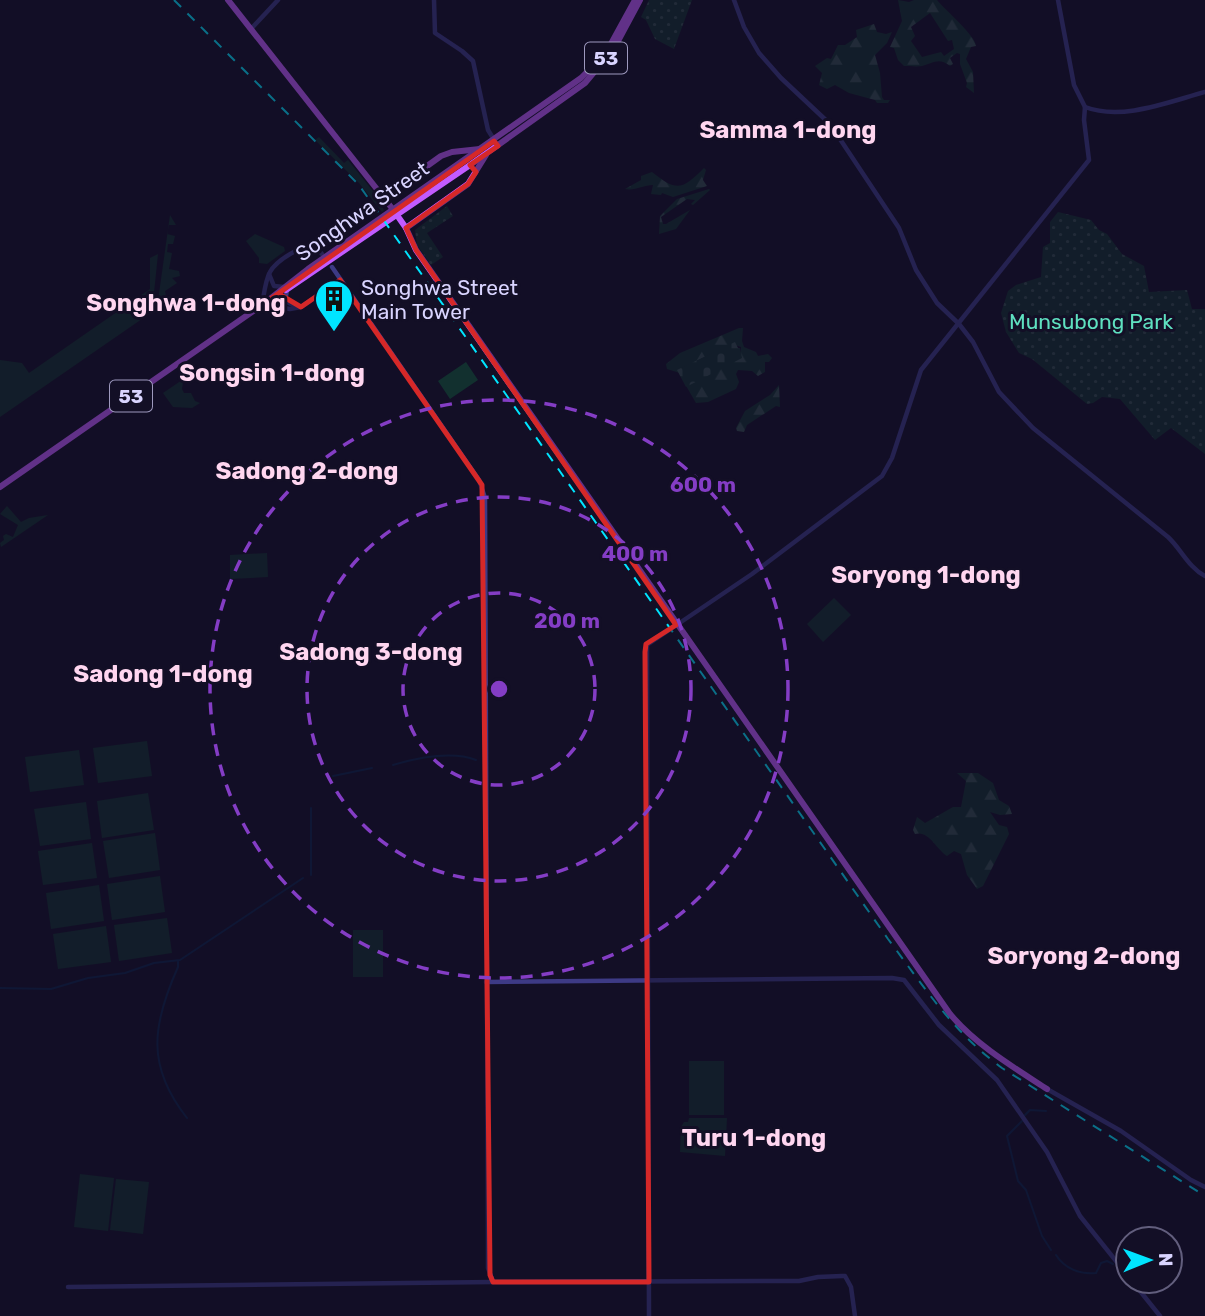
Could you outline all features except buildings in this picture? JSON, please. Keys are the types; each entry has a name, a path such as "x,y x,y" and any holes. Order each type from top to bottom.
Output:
{"main road":[{"path":"228,0 391,207"},
{"name":"53","path":"484,151 581,78 606,53 638,0"},
{"path":"384,197 441,156 460,150 484,151 468,184 407,228"},
{"path":"460,150 476,172"},
{"name":"Songhwa Street","path":"0,487 484,151"},
{"path":"399,218 407,228 416,250 676,625 958,1024 1006,1063 1047,1089"}],"street":[{"path":"251,29 278,0"},
{"path":"434,0 436,36 462,51 476,66 488,131 496,143"},
{"path":"734,0 744,27 759,53 781,78 830,124 899,228 916,270 937,303 979,351 996,388 1030,425 1168,537 1192,566 1205,576"},
{"path":"649,1316 646,648 650,641 752,574 882,476 892,458 921,370 1089,160 1085,107 1074,85 1058,0"},
{"path":"1085,107 1098,112 1115,113 1205,92"},
{"path":"322,254 316,247 306,246 274,266 269,274 262,305 290,309 301,307 340,280"},
{"path":"331,267 479,480 483,491 488,1268 493,1282"},
{"path":"269,274 274,286 286,288 285,301 301,307"},
{"path":"486,982 904,980 939,1025 997,1080 1047,1152 1080,1216 1114,1259"},
{"path":"1047,1089 1121,1132 1205,1187"},
{"path":"68,1287 799,1282 818,1277 845,1276 851,1287 855,1316"},
{"path":"1143,1295 1160,1316"}],"highlighted area":[{"path":"494,141 498,146 470,165 476,172 468,184 406,228 416,250 676,625 646,644 645,652 649,1282 493,1282 490,1275 482,485 340,280 301,307 279,294 262,305"}],"green space":[{"path":"649,0 692,0 674,49 655,39 646,20 641,17"},
{"path":"898,0 937,0 966,30 976,46 971,47 966,59 973,72 974,93 966,87 960,54 950,58 953,64 950,66 939,61 920,66 904,66 898,60 894,48 890,47 902,21","holes":["930,13 948,41 952,40 954,49 944,56 941,52 922,57 911,41 915,36 911,27"]},
{"path":"874,24 877,32 892,32 887,43 875,55 882,97 884,100 890,100 888,103 877,103 835,85 827,89 819,85 822,73 815,66 827,58 831,59 838,45 845,45 857,37 856,30"},
{"path":"319,137 344,163 348,160 380,200 378,201 384,210 382,212 359,183 315,140"},
{"path":"704,168 706,170 703,180 707,186 673,197 662,193 651,194 653,185 625,189 641,180 641,176 652,172 668,183 679,186 690,181"},
{"path":"709,189 693,205 691,204 695,200 687,199 661,217 663,224 666,224 690,210 676,229 659,234 660,216 677,199"},
{"path":"447,206 453,216 427,233 443,257 431,265 417,245 415,230"},
{"name":"Munsubong Park","path":"1058,212 1091,220 1099,230 1107,234 1122,254 1144,266 1149,292 1187,290 1192,309 1205,309 1205,454 1171,428 1155,440 1120,399 1102,397 1087,404 1032,359 1019,353 1006,332 1001,313 1008,291 1016,285 1041,277 1043,247 1050,243 1050,222"},
{"path":"170,215 176,225 169,225 168,230"},
{"path":"167,234 175,236 173,244 168,244 167,252 172,253 169,269 179,271 180,276 172,278 177,283 165,291 167,301 157,308"},
{"path":"255,234 284,247 285,251 267,264 259,263 259,258 246,241"},
{"path":"158,254 152,312 0,417 0,360 22,363 29,373 150,289 150,258"},
{"path":"743,328 744,347 756,352 758,356 768,354 772,358 765,362 765,372 758,376 752,371 738,370 736,374 739,382 736,389 708,402 696,403 685,384 741,357 741,347 732,344 682,368 680,373 667,369 666,364 680,353"},
{"path":"735,342 740,348 742,358 686,387 677,370"},
{"path":"466,362 478,380 450,399 438,381"},
{"path":"194,372 196,374 191,380 183,382 182,389 184,393 191,393 195,401 200,403 192,408 173,407 163,393"},
{"path":"779,385 780,407 776,406 747,425 744,432 737,431 745,411 770,395"},
{"path":"7,506 21,522 48,515 1,547 3,536 6,534 13,537 18,525 0,514"},
{"path":"267,553 268,577 230,579 230,555"},
{"path":"834,598 851,615 823,642 807,624"},
{"path":"147,741 152,776 98,783 93,748"},
{"path":"79,750 84,785 30,792 25,757"},
{"path":"957,773 978,773 993,783 999,800 1009,806 1012,814 990,812 999,825 1007,827 1009,834 983,886 977,889 967,875 961,854 954,851 947,856 928,837 915,834 913,830 917,817 925,823 953,807 961,807 966,781"},
{"path":"148,793 154,830 102,838 97,801"},
{"path":"86,802 91,839 40,846 34,809"},
{"path":"155,833 160,870 109,878 103,841"},
{"path":"92,843 97,878 43,885 38,851"},
{"path":"160,876 165,912 112,920 107,884"},
{"path":"99,885 104,921 51,929 46,893"},
{"path":"167,918 172,953 119,961 114,925"},
{"path":"106,926 111,962 58,969 53,934"},
{"path":"353,930 383,930 383,977 353,977"},
{"path":"689,1061 724,1061 724,1115 689,1115"},
{"path":"689,1118 727,1118 725,1156 680,1152 681,1127"},
{"path":"80,1174 114,1178 108,1231 74,1227"},
{"path":"116,1179 149,1182 143,1234 110,1230"}],"waterway":[{"path":"393,765 446,756 476,760"},
{"path":"333,776 372,768"},
{"path":"311,808 311,875"},
{"path":"0,988 51,989 88,978 125,973 154,963 180,960 303,878"},
{"path":"178,961 163,1008 157,1045 165,1081 187,1118"},
{"path":"1025,1115 1030,1110 1046,1111"},
{"path":"1022,1121 1007,1136 1018,1181 1026,1190 1042,1236 1051,1250"},
{"path":"1056,1255 1068,1267 1084,1273 1096,1273 1101,1263 1107,1261 1113,1264"}],"railway":[{"path":"174,0 359,185 888,939 954,1024 1002,1068 1205,1196"}],"place":[{"name":"Songhwa Street Main Tower","path":"334,333"}],"district":[{"name":"Samma 1-dong","path":"788,130"},
{"name":"Songhwa 1-dong","path":"186,303"},
{"name":"Songsin 1-dong","path":"272,373"},
{"name":"Sadong 2-dong","path":"307,471"},
{"name":"Soryong 1-dong","path":"926,575"},
{"name":"Sadong 3-dong","path":"371,652"},
{"name":"Sadong 1-dong","path":"163,674"},
{"name":"Soryong 2-dong","path":"1084,956"},
{"name":"Turu 1-dong","path":"754,1138"}]}
